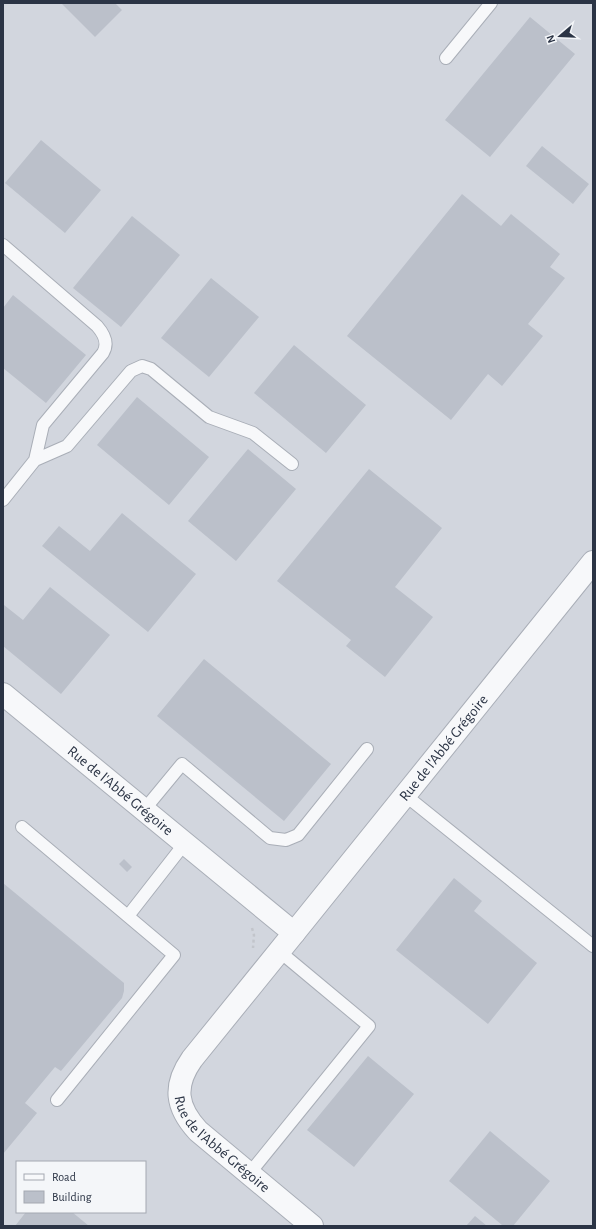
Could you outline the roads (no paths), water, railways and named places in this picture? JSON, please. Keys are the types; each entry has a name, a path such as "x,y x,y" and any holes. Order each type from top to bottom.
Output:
{"street":[{"name":"Rue de l'Abbé Grégoire","path":"312,1226 206,1138 192,1124 183,1109 180,1100 180,1083 182,1075 192,1059 593,562"},
{"name":"Rue de l'Abbé Grégoire","path":"3,694 294,933"}],"lane":[{"path":"446,58 491,3"},
{"path":"3,245 97,326 104,334 106,344 103,353 43,425 35,460 3,500"},
{"path":"35,460 67,446 131,371 142,366 151,369 209,417 253,433 292,464"},
{"path":"144,810 182,764 270,838 286,840 298,835 367,749"},
{"path":"405,795 593,946"},
{"path":"22,827 174,955 57,1100"},
{"path":"128,916 185,843"},
{"path":"249,1174 369,1026 279,951"}]}
